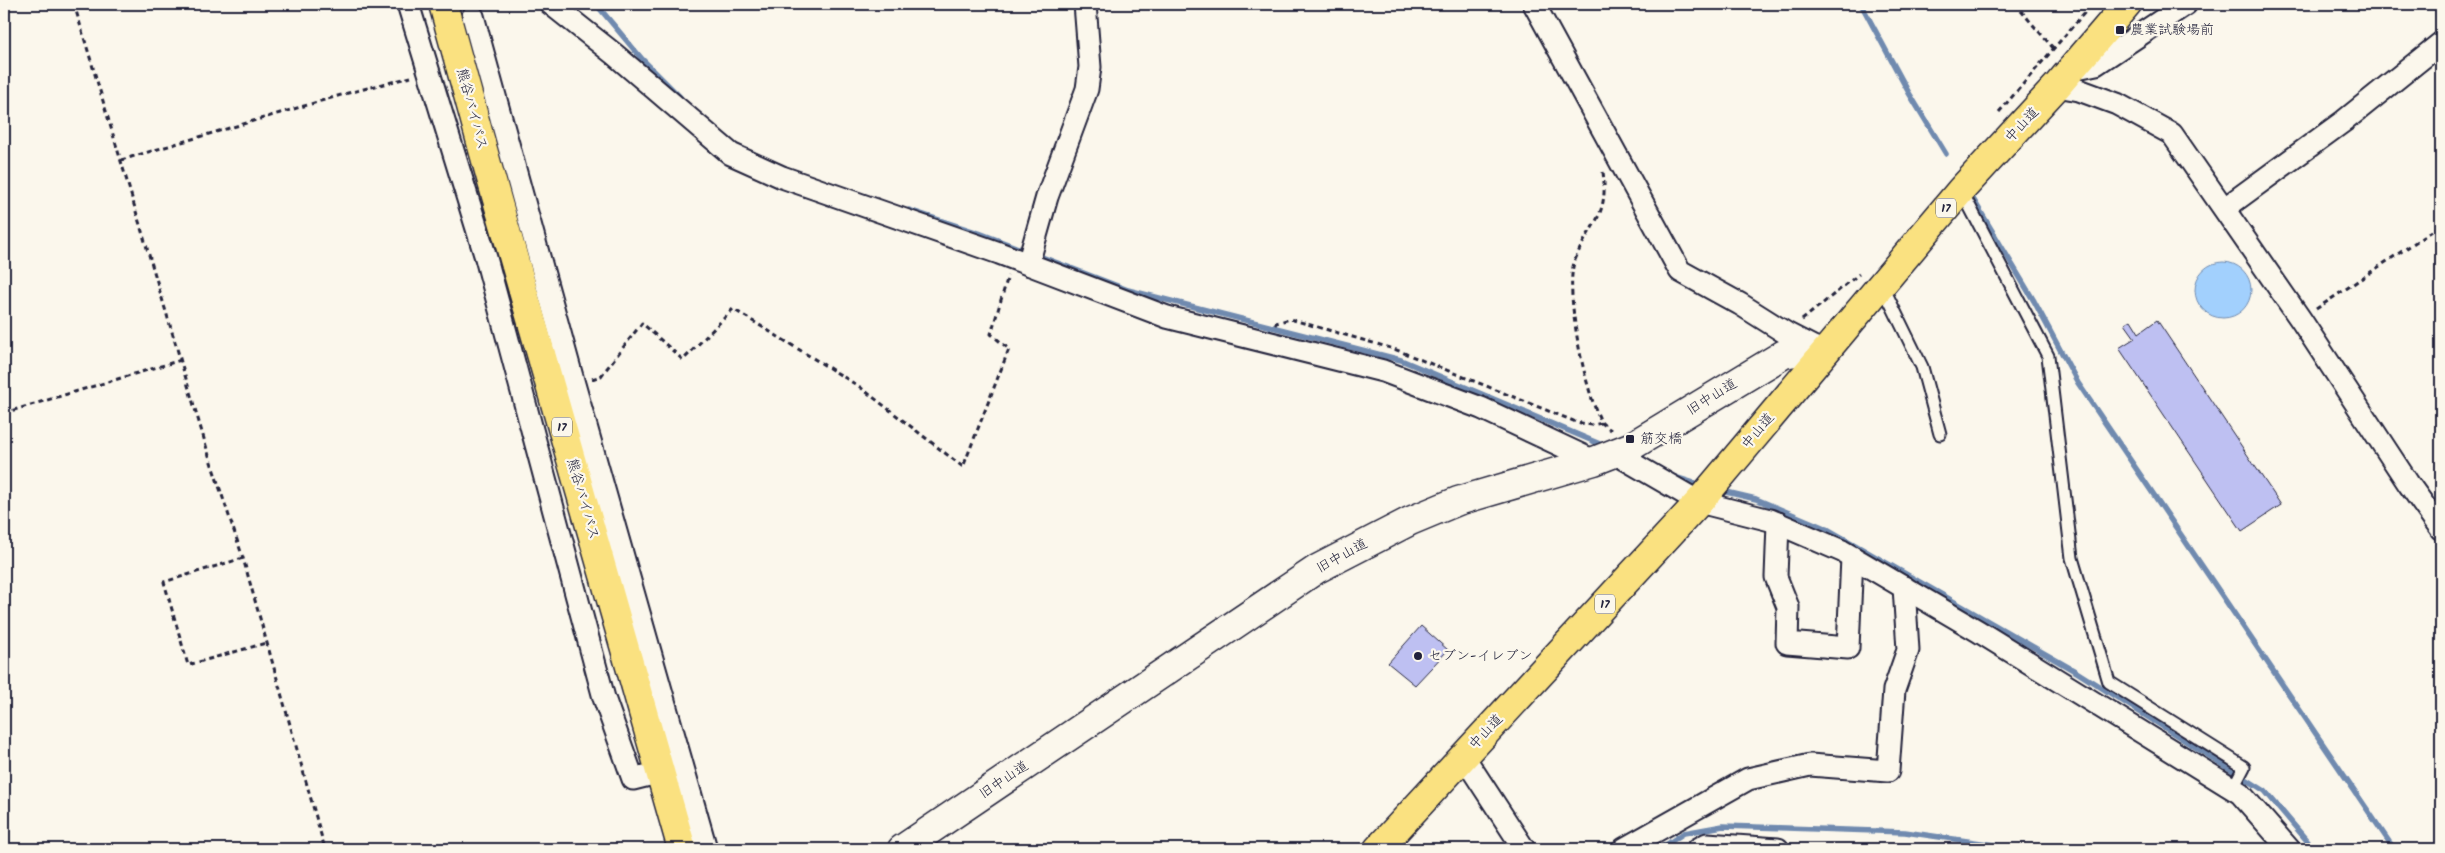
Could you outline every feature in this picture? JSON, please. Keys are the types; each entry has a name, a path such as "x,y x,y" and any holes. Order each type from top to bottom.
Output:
{"highway":[{"name":"熊谷バイパス","path":"443,4 502,171 645,675 661,772 694,847"},
{"name":"中山道","path":"1378,849 1699,502 1881,283 1961,190 2065,77 2127,4"}],"main road":[{"name":"旧中山道","path":"918,845 1317,569 1410,521 1458,501 1613,454 1784,354 1801,351 1824,352"}],"street":[{"path":"408,4 486,258 604,698 633,779 661,772"},
{"path":"550,4 614,54 731,154 782,176 1021,261 1167,317 1383,371 1481,408 1613,454 1699,502 1778,523 1852,557 2233,788 2240,793 2290,849"},
{"path":"1021,261 1087,88 1090,67 1085,4"},
{"path":"1534,4 1680,271 1740,304 1786,333 1824,352"},
{"path":"2186,4 2096,64 2065,77 2078,90 2117,104 2172,134 2225,208 2408,484 2441,529"},
{"path":"473,16 502,171 574,384 645,675 694,847"},
{"path":"2225,208 2344,122 2441,43"},
{"path":"1778,523 1776,577 1788,607 1787,643 1848,648 1852,557"},
{"path":"1624,849 1748,779 1810,765 1888,771 1894,690 1908,650 1904,587"},
{"path":"1464,757 1524,849"},
{"path":"1698,849 1707,844 1778,849"}],"lane":[{"path":"1961,190 2048,356 2072,558 2110,682 2244,767 2233,788"},
{"path":"1881,283 1922,367 1940,434"}],"path":[{"path":"74,4 210,458 243,558 325,849"},
{"path":"2015,4 2065,77"},
{"path":"121,160 348,93 429,72"},
{"path":"1602,167 1605,200 1598,220 1574,261 1570,288 1576,334 1592,394 1613,454"},
{"path":"2301,320 2441,225"},
{"path":"574,384 601,376 642,323 683,360 734,310 860,387 963,467 1009,348 991,334 1021,261"},
{"path":"4,412 181,360"},
{"path":"243,558 164,582 188,665 266,643"},
{"path":"632,849 648,844"}],"water":[{"path":"2223,262 2234,264 2243,270 2249,279 2251,290 2249,301 2243,310 2234,316 2223,318 2212,316 2203,310 2197,301 2195,290 2197,279 2203,270 2212,264"}],"building":[{"path":"2131,320 2139,333 2157,320 2281,505 2242,531 2119,348 2135,338 2125,324"},
{"name":"セブン-イレブン","path":"1421,626 1448,650 1415,685 1388,663"}],"waterway":[{"path":"596,4 642,59 680,97"},
{"path":"1861,4 1909,93 1946,154"},
{"path":"1973,199 2034,301 2078,383 2394,849"},
{"path":"909,210 979,233 1128,290 1401,360 1607,447"},
{"path":"1672,476 1704,486"},
{"path":"1718,490 1756,499 1827,529 2075,671 2265,791 2314,849"},
{"path":"1660,849 1684,833 1723,826 1905,832 1995,845 2002,849"}],"place":[{"name":"農業試験場前","path":"2120,30"},
{"name":"筋交橋","path":"1630,439"},
{"name":"セブン-イレブン","path":"1418,656"}]}
